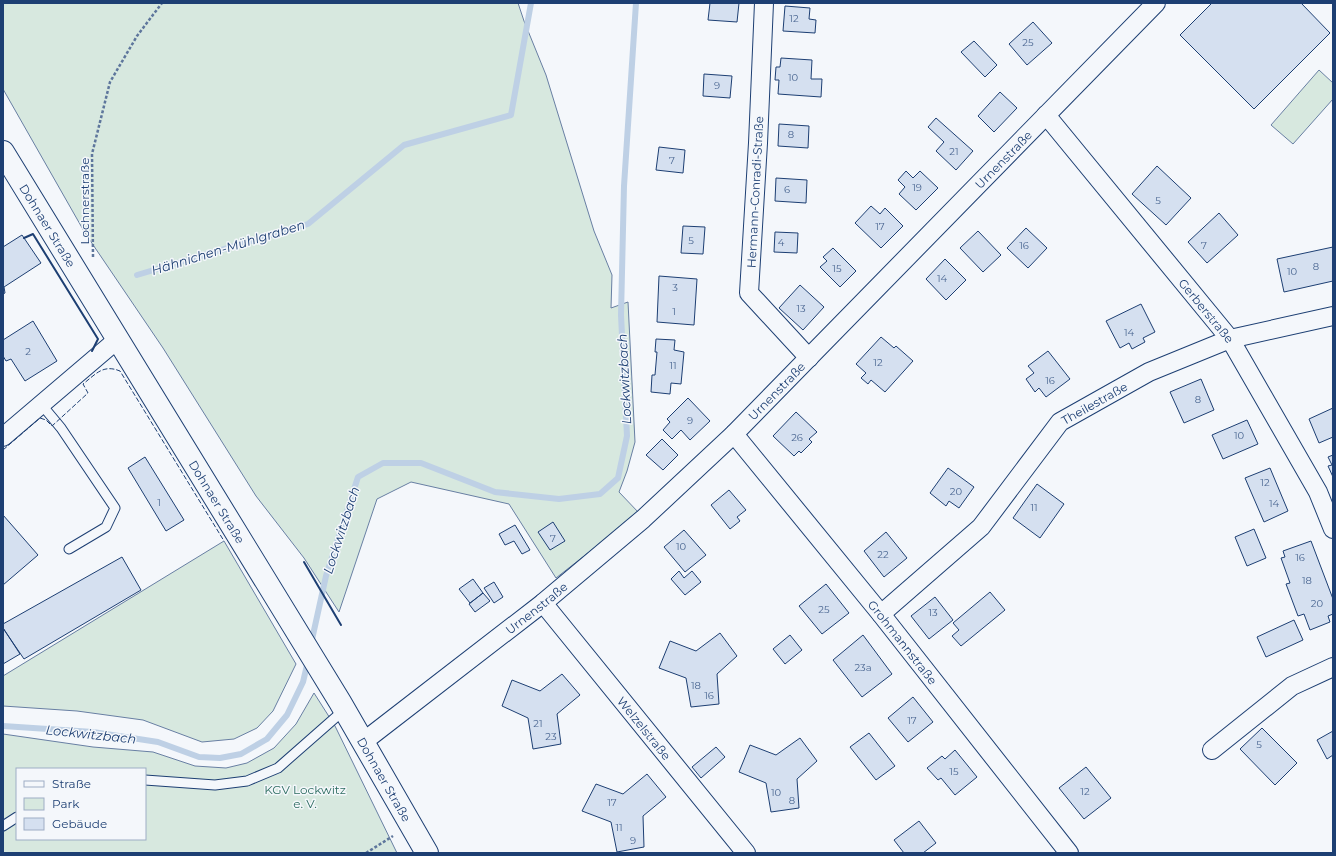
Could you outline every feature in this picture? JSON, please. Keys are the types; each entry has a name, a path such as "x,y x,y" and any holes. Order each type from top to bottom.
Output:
{"main road":[{"name":"Dohnaer Straße","path":"3,152 342,706 427,853"}],"street":[{"name":"Hermann-Conradi-Straße","path":"764,3 758,143 749,293 809,358"},
{"name":"Urnenstraße","path":"363,742 543,603 643,519 734,434 1156,3"},
{"name":"Gerberstraße","path":"1046,115 1230,340 1318,492 1333,529"},
{"name":"Theilestraße","path":"881,614 981,527 1060,422 1150,372 1230,340 1333,316"},
{"path":"3,437 118,339"},
{"name":"Grohmannstraße","path":"734,434 881,614 1067,852"},
{"name":"Welzelstraße","path":"543,603 746,853"},
{"path":"1212,750 1292,686 1333,667"}],"lane":[{"path":"41,404 61,428 114,508 106,526 69,549"},
{"path":"146,780 215,785 247,780 278,768 342,706"},
{"path":"3,826 16,818"}],"path":[{"name":"Lochnerstraße","path":"93,258 92,154 110,82 137,36 162,3"},
{"path":"366,853 390,838"}],"green space":[{"path":"3,3 518,3 546,75 594,231 612,275 611,308 628,302 635,442 627,471 619,492 639,513 556,578 509,504 411,482 377,499 339,612 304,558 256,496 163,348 85,233 3,89"},
{"path":"1319,70 1333,83 1333,99 1293,144 1271,125"},
{"path":"224,541 296,664 273,711 257,728 234,739 202,742 143,720 77,711 3,706 3,676"},
{"name":"KGV Lockwitz e. V.","path":"314,693 335,726 397,853 3,853 3,734 93,747 153,752 195,766 226,768 247,763 274,748 296,724"}],"building":[{"path":"710,3 739,3 737,22 708,20"},
{"path":"1212,3 1301,3 1330,33 1254,109 1180,35"},
{"path":"785,6 810,8 809,19 816,20 815,33 783,31"},
{"path":"1033,22 1052,43 1027,65 1009,44"},
{"path":"974,41 997,65 985,77 961,52"},
{"path":"781,58 812,60 811,79 822,79 821,97 778,94 779,80 775,80 776,67 780,67"},
{"path":"704,74 732,76 730,98 703,96"},
{"path":"1000,92 1017,108 994,132 978,116"},
{"path":"936,118 973,151 956,170 936,151 944,142 928,127"},
{"path":"779,124 809,126 808,148 778,146"},
{"path":"659,147 685,150 683,173 656,170"},
{"path":"1157,166 1191,198 1166,225 1132,194"},
{"path":"906,171 913,178 920,171 938,188 916,210 899,194 905,187 898,180"},
{"path":"776,178 807,180 806,203 775,201"},
{"path":"871,206 880,214 885,208 903,226 881,248 855,223"},
{"path":"1219,213 1238,235 1207,263 1188,242"},
{"path":"683,226 705,227 703,254 681,253"},
{"path":"1026,228 1047,248 1028,268 1007,248"},
{"path":"978,231 1001,255 983,272 960,248"},
{"path":"775,232 798,233 797,253 774,252"},
{"path":"22,235 41,263 4,287 5,293 3,294 3,247"},
{"path":"1333,247 1333,281 1284,292 1277,259"},
{"path":"833,248 856,271 840,287 820,267 827,261 823,257"},
{"path":"945,259 966,280 946,300 926,279"},
{"path":"659,276 697,279 694,325 657,322"},
{"path":"800,285 824,307 803,330 779,308"},
{"path":"1141,304 1155,332 1143,338 1145,342 1132,349 1129,343 1120,348 1106,321"},
{"path":"33,321 57,361 25,381 11,359 6,361 3,356 3,340"},
{"path":"881,337 894,348 896,346 913,361 885,392 871,380 868,384 861,378 866,373 856,364"},
{"path":"656,339 675,340 674,350 684,352 681,384 671,383 670,394 651,392 652,375 655,375 657,352 655,352"},
{"path":"1048,351 1070,379 1046,397 1039,388 1035,392 1026,379 1034,373 1028,366"},
{"path":"1201,379 1214,410 1184,423 1170,392"},
{"path":"688,398 710,421 690,440 681,430 672,439 663,430 670,422 667,419"},
{"path":"1333,408 1333,437 1319,443 1309,419"},
{"path":"796,412 817,432 809,439 812,442 801,453 799,451 794,456 773,436"},
{"path":"1247,420 1258,444 1223,459 1212,435"},
{"path":"662,439 678,455 663,470 646,455"},
{"path":"1333,455 1333,477 1328,466 1332,465 1328,457"},
{"path":"145,457 184,520 166,531 128,468"},
{"path":"948,468 974,487 959,508 949,501 946,506 930,493"},
{"path":"1270,468 1288,511 1264,522 1245,478"},
{"path":"1037,484 1064,504 1040,538 1013,518"},
{"path":"729,490 746,510 737,517 740,521 730,529 711,505"},
{"path":"3,515 38,555 3,585"},
{"path":"553,522 565,541 550,550 538,532"},
{"path":"515,525 530,550 522,554 514,541 505,545 499,534"},
{"path":"1254,529 1266,558 1247,566 1235,537"},
{"path":"684,530 706,555 685,572 664,547"},
{"path":"886,532 907,558 884,577 864,551"},
{"path":"1311,541 1333,599 1333,614 1328,616 1330,622 1310,630 1304,614 1298,616 1286,584 1290,583 1281,558 1285,557 1283,551"},
{"path":"122,557 141,590 24,659 3,628 3,624"},
{"path":"679,571 684,578 692,571 701,582 685,595 671,579"},
{"path":"473,579 483,593 470,603 459,589"},
{"path":"494,582 503,597 494,603 484,588"},
{"path":"826,584 849,613 822,634 799,606"},
{"path":"990,592 1005,610 961,646 952,636 959,630 953,623"},
{"path":"483,593 490,601 475,612 469,604"},
{"path":"935,597 953,620 929,639 911,616"},
{"path":"1294,620 1303,640 1266,657 1257,637"},
{"path":"3,628 20,654 3,664"},
{"path":"720,633 737,656 717,674 719,704 691,707 686,678 659,668 670,641 696,651"},
{"path":"790,635 802,650 785,664 773,649"},
{"path":"863,635 892,674 862,697 833,660"},
{"path":"562,674 580,695 557,714 561,744 533,749 528,718 502,706 512,680 540,691"},
{"path":"913,697 933,722 908,742 888,718"},
{"path":"1262,728 1297,763 1275,785 1240,749"},
{"path":"1333,731 1333,755 1327,759 1317,740"},
{"path":"869,733 895,766 876,780 850,747"},
{"path":"800,738 817,761 797,779 799,808 771,812 766,783 739,772 750,745 776,755"},
{"path":"716,747 725,757 701,778 692,767"},
{"path":"955,750 977,777 955,795 941,778 938,780 927,768 942,756 945,759"},
{"path":"1086,767 1111,798 1084,819 1059,788"},
{"path":"647,774 666,797 643,816 644,847 617,852 611,822 582,811 596,784 623,794"},
{"path":"919,821 936,843 923,853 904,853 894,840"}],"waterway":[{"name":"Hähnichen-Mühlgraben","path":"137,275 308,224 404,145 511,115 531,3"},
{"name":"Lockwitzbach","path":"311,644 326,576 358,477 383,463 421,463 495,492 559,499 600,494 618,478 627,436 621,315 624,186 636,3"},
{"name":"Lockwitzbach","path":"3,726 93,732 158,742 199,757 220,758 241,754 267,739 287,715 303,682 308,661"}],"fence":[{"path":"3,450 40,418 46,420 52,426 88,393 83,384 100,371 104,369 114,369 120,371 224,541"}],"wall":[{"path":"24,238 33,234 98,339 92,351"},
{"path":"304,562 341,625"}]}
